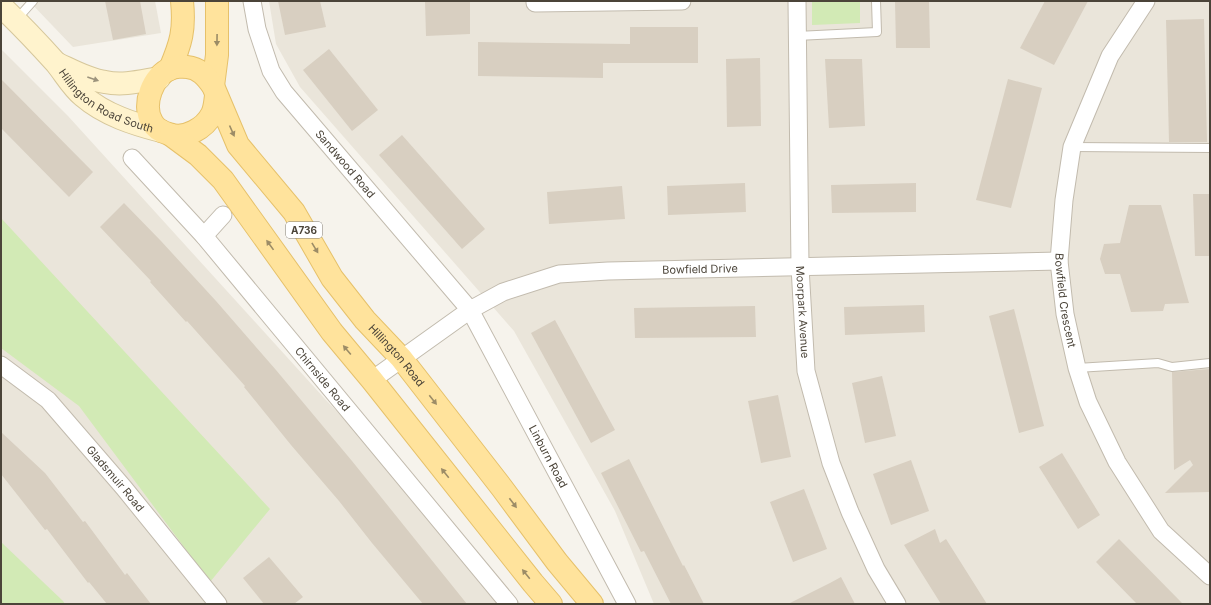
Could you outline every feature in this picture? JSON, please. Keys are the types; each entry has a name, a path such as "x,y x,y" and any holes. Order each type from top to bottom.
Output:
{"main road":[{"path":"182,1 183,26 180,46 150,93 148,113 152,123 198,155 223,180 332,332 551,604"},
{"path":"166,133 183,135 193,132 207,121 215,107 214,91 217,55 217,1"},
{"path":"164,73 179,66 191,67 203,74 208,79 214,91"},
{"name":"Hillington Road","path":"214,91 238,145 294,212 332,278 364,320 401,358 590,603"}],"street":[{"name":"Sandwood Road","path":"252,1 257,28 271,71 284,92 470,310"},
{"path":"535,2 682,1"},
{"name":"Moorpark Avenue","path":"797,1 800,267 806,371 831,463 850,512 876,569 897,604"},
{"name":"Bowfield Crescent","path":"1146,1 1110,56 1072,147 1064,200 1059,261 1065,314 1077,368 1088,402 1117,462 1161,530 1210,576"},
{"name":"Hillington Road South","path":"8,13 57,64 83,96 124,120 166,133"},
{"name":"Hillington Road South","path":"57,64 106,83 130,83 164,73"},
{"name":"Chirnside Road","path":"132,158 204,236 509,604"},
{"path":"204,236 224,215"},
{"name":"Bowfield Drive","path":"372,380 470,310 503,292 558,274 608,271 1059,261"},
{"name":"Linburn Road","path":"470,310 627,604"},
{"name":"Gladsmuir Road","path":"1,365 48,400 124,488 218,604"}],"lane":[{"path":"8,13 33,1"},
{"path":"798,36 877,32 876,1"},
{"path":"1072,147 1210,148"},
{"path":"1077,368 1158,363 1172,366 1210,363"}],"shaded area":[{"path":"29,1 155,1 161,33 73,47"},
{"path":"269,1 1210,1 1210,604 654,604 615,511 514,331 300,87 276,44"},
{"path":"1,49 68,116 325,399 521,604 1,604"}],"green space":[{"path":"812,1 860,1 860,23 812,25"},
{"path":"1,218 270,509 210,582 79,406 1,348"},
{"path":"1,542 63,601 65,604 1,604"}],"building":[{"path":"105,1 140,1 146,34 113,40"},
{"path":"278,1 320,1 326,27 285,35"},
{"path":"425,1 470,1 470,34 426,36"},
{"path":"895,1 929,1 930,48 896,48"},
{"path":"1045,1 1088,1 1054,65 1020,48"},
{"path":"1204,19 1207,142 1169,142 1166,20"},
{"path":"630,27 698,27 698,63 603,63 603,78 478,76 478,42 630,44"},
{"path":"329,49 378,110 352,131 303,70"},
{"path":"760,58 761,126 727,127 726,59"},
{"path":"825,59 862,59 865,126 829,128"},
{"path":"1,79 93,172 69,197 1,128"},
{"path":"1008,79 1042,88 1011,208 976,200"},
{"path":"402,135 485,229 462,249 379,155"},
{"path":"745,183 746,212 668,215 667,186"},
{"path":"916,183 916,212 832,213 831,185"},
{"path":"622,186 625,219 549,224 547,192"},
{"path":"1193,194 1210,194 1210,256 1195,256"},
{"path":"124,203 216,301 276,370 352,461 467,604 423,604 291,445 244,387 245,386 150,282 151,281 100,227"},
{"path":"1129,205 1161,205 1189,303 1165,304 1163,311 1131,312 1120,274 1105,274 1100,259 1104,244 1120,243"},
{"path":"924,305 925,332 845,335 844,307"},
{"path":"755,306 756,337 635,338 634,308"},
{"path":"1014,309 1044,426 1019,433 989,316"},
{"path":"555,320 615,430 591,443 531,333"},
{"path":"1209,369 1210,492 1165,493 1193,465 1190,460 1174,470 1172,372"},
{"path":"882,376 896,436 865,443 852,383"},
{"path":"778,395 791,457 761,463 748,401"},
{"path":"1,432 45,473 83,522 85,521 125,575 127,573 151,604 107,604 89,582 88,583 47,529 45,530 1,474"},
{"path":"1062,453 1100,515 1078,529 1039,467"},
{"path":"629,459 704,604 671,604 644,551 641,552 601,473"},
{"path":"911,460 929,511 891,525 873,474"},
{"path":"804,489 827,549 793,562 770,502"},
{"path":"935,529 940,543 946,539 987,604 941,604 904,545"},
{"path":"1119,539 1183,604 1137,604 1096,562"},
{"path":"269,557 303,597 294,604 264,604 243,578"},
{"path":"841,577 855,604 788,604 830,583"}]}
